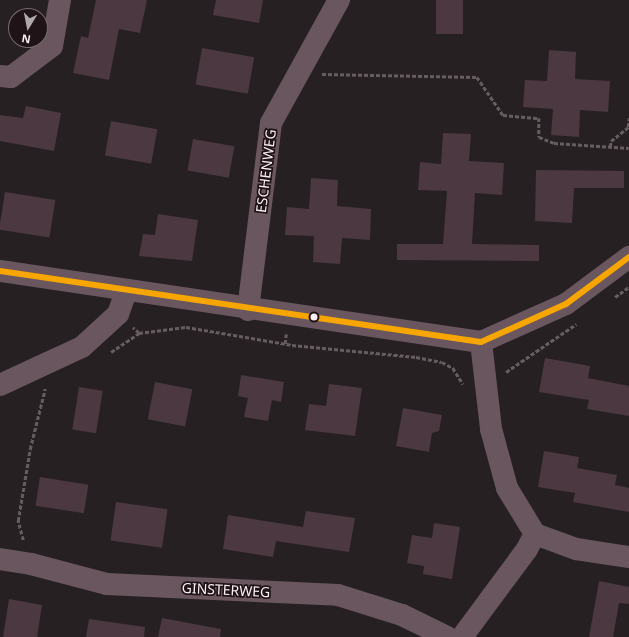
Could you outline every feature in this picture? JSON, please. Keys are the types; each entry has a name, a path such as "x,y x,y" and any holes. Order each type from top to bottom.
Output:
{"street":[{"path":"0,76 11,77 52,46 60,0"},
{"name":"ESCHENWEG","path":"248,310 272,123 339,0"},
{"path":"0,271 126,292 481,342 566,304 629,257"},
{"path":"0,385 82,347 118,314 126,292"},
{"path":"481,342 491,429 507,488 534,534 576,549 629,557"},
{"path":"462,637 527,550 534,534"},
{"name":"GINSTERWEG","path":"0,559 31,564 107,584 338,595 402,615 447,637"}],"path":[{"path":"299,74 379,73 477,77 502,115 539,118 539,137 554,143 629,148"},
{"path":"610,147 611,141 628,128 629,118"},
{"path":"611,300 629,287"},
{"path":"503,376 510,366 580,322"},
{"path":"138,333 186,327 292,345 416,357 442,362 453,368 464,389"},
{"path":"31,564 18,521 30,449 45,390"}],"building":[{"path":"96,0 147,0 140,33 119,29 109,80 73,73 81,36 88,38"},
{"path":"216,0 263,0 259,23 213,15"},
{"path":"436,0 463,0 463,34 436,34"},
{"path":"202,48 254,57 248,94 196,84"},
{"path":"549,50 576,52 575,79 610,81 608,112 580,110 579,137 551,135 553,109 523,107 525,80 547,81"},
{"path":"26,106 61,113 54,151 0,141 0,115 23,118"},
{"path":"111,121 157,129 151,164 105,155"},
{"path":"443,133 471,134 469,161 504,163 502,195 475,193 472,244 539,245 539,261 397,260 397,244 443,244 447,191 418,190 420,162 441,164"},
{"path":"193,139 234,146 229,178 187,171"},
{"path":"536,170 624,171 624,188 574,188 572,223 535,221"},
{"path":"311,178 338,180 337,206 371,209 370,240 342,238 340,264 313,262 314,236 285,235 287,207 309,209"},
{"path":"5,192 55,200 49,238 0,230"},
{"path":"158,214 198,220 192,261 139,256 143,234 155,235"},
{"path":"545,358 590,366 588,378 629,386 629,416 587,409 589,400 539,392"},
{"path":"241,375 284,382 281,402 272,400 268,421 244,417 248,398 238,396"},
{"path":"155,382 192,389 185,427 148,419"},
{"path":"329,384 362,388 355,436 305,430 309,404 326,406"},
{"path":"79,387 103,391 96,433 72,429"},
{"path":"403,408 442,415 439,431 432,433 429,452 396,446"},
{"path":"544,451 579,457 577,468 617,475 615,485 629,488 629,512 573,502 575,493 538,487"},
{"path":"40,477 88,485 84,513 35,506"},
{"path":"116,502 167,509 162,548 111,541"},
{"path":"306,511 355,518 349,552 276,541 273,557 223,549 228,515 303,527"},
{"path":"434,523 460,527 452,579 423,574 424,566 407,563 412,535 432,538"},
{"path":"599,581 629,587 629,604 619,603 613,637 589,637"},
{"path":"9,599 42,605 37,637 3,637"},
{"path":"162,618 221,629 220,637 158,637"},
{"path":"89,619 145,627 144,637 86,637"}],"transit line":[{"path":"0,271 481,342 566,304 629,257"}]}
